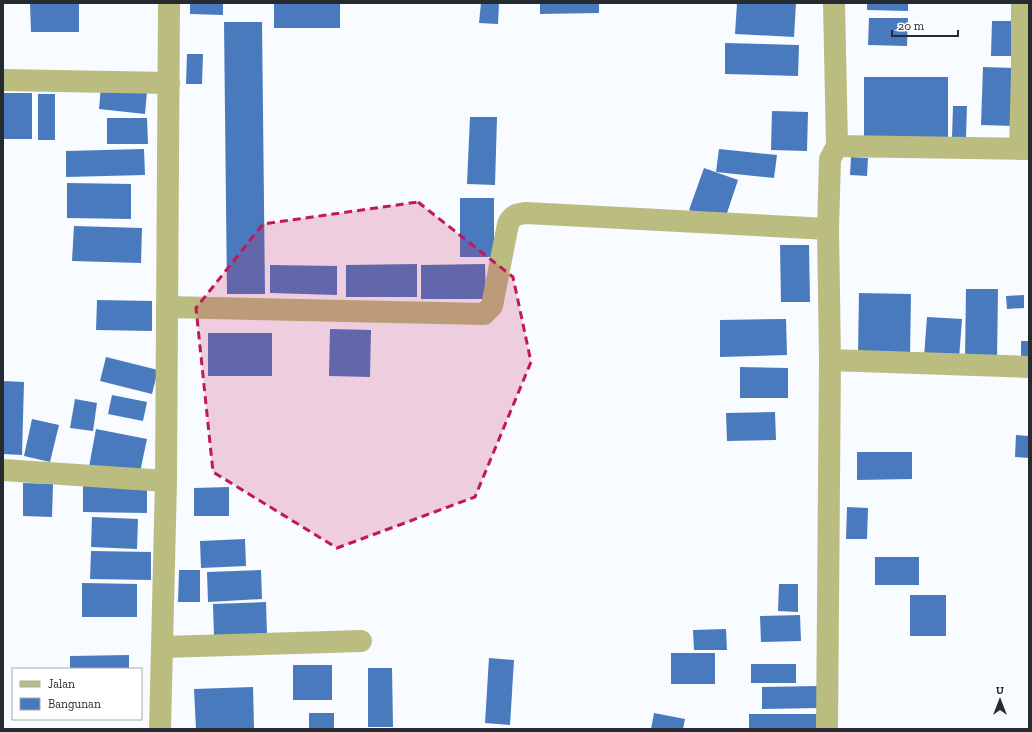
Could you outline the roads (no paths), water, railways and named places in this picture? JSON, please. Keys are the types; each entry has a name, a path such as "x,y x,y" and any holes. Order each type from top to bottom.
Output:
{"street":[{"path":"160,729 166,481 170,3"},
{"path":"827,729 830,360 828,229 830,159 837,146 834,3"},
{"path":"837,146 1024,149 1026,73 1022,3"},
{"path":"3,80 169,83"},
{"path":"167,307 484,314 492,306 508,224 510,218 516,214 526,213 828,229"},
{"path":"830,360 1029,367"},
{"path":"3,470 166,481"},
{"path":"162,647 361,641"}]}
